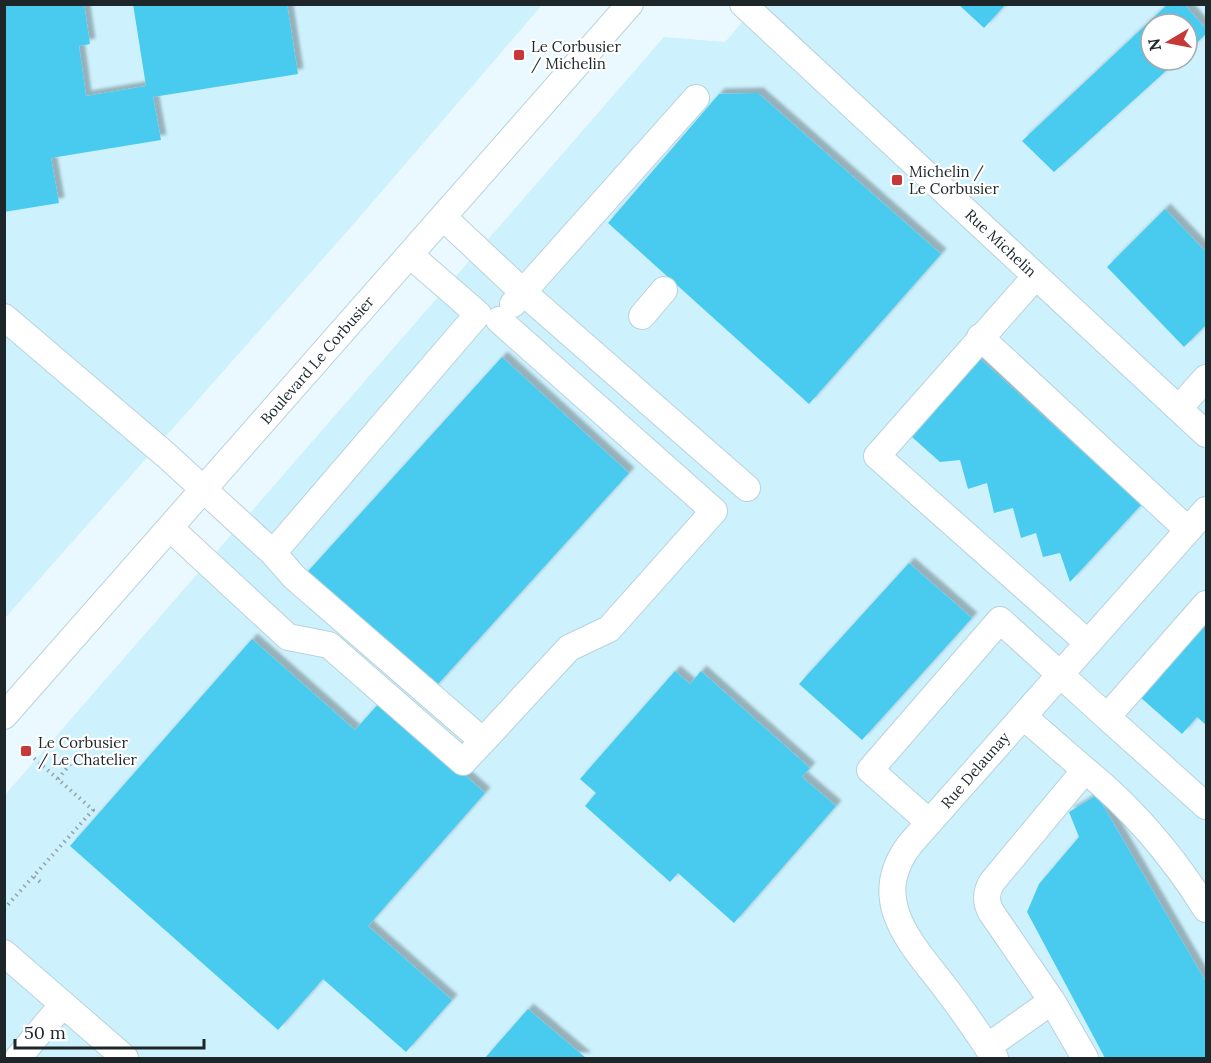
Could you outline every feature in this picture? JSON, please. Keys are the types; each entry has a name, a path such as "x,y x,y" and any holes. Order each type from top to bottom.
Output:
{"street":[{"name":"Boulevard Le Corbusier","path":"4,716 630,4"},
{"name":"Rue Michelin","path":"743,4 1206,434"},
{"path":"273,553 489,317 523,292 696,98"},
{"path":"442,217 602,363 747,488"},
{"path":"170,528 288,637 329,645 463,762 569,648 609,629 714,511 579,390 410,255"},
{"path":"1036,276 877,456 1088,643"},
{"path":"642,316 664,290"},
{"path":"4,317 204,489 273,553 294,577 483,741"},
{"path":"980,337 1188,530"},
{"path":"579,390 602,363"},
{"path":"1179,408 1206,378"},
{"path":"634,440 658,412"},
{"path":"684,484 709,455"},
{"name":"Rue Delaunay","path":"991,1053 908,939 894,911 892,890 896,870 905,851 929,822 1206,510"},
{"path":"1107,717 1206,604"},
{"path":"929,822 870,770 1000,620 1206,806"},
{"path":"1023,716 1110,790 1186,876 1206,909"},
{"path":"1085,770 992,882 987,897 991,912 1052,1001 1085,1059"},
{"path":"4,953 125,1059"},
{"path":"991,1053 1052,1001"},
{"path":"18,1059 63,1004"}],"path":[{"path":"4,909 93,810 26,751"},
{"path":"58,779 71,763"},
{"path":"34,877 43,884"}],"shaded area":[{"path":"5,5 542,5 358,219 5,618"},
{"path":"757,5 1206,5 1206,1058 5,1058 5,795 664,37 725,42"}],"building":[{"path":"4,4 84,4 90,44 79,46 86,96 146,86 133,4 287,4 298,74 153,97 161,140 51,158 59,203 4,212"},
{"path":"958,4 1006,4 984,28"},
{"path":"1168,4 1184,4 1191,12 1159,12"},
{"path":"1199,21 1206,29 1206,34 1199,41"},
{"path":"1139,31 1139,72 1165,72 1054,172 1022,141"},
{"path":"758,93 941,254 809,404 608,223 719,94"},
{"path":"1165,209 1206,252 1206,325 1184,347 1107,267"},
{"path":"975,354 1141,505 1070,582 1060,553 1043,557 1036,533 1021,538 1013,508 994,513 987,483 968,489 960,460 940,462 912,437 918,417"},
{"path":"502,357 629,473 429,694 302,578"},
{"path":"909,563 972,618 862,740 799,684"},
{"path":"1206,622 1206,725 1197,717 1182,734 1140,697"},
{"path":"252,639 355,730 381,701 485,793 368,926 452,1000 406,1052 323,979 278,1030 70,846"},
{"path":"675,671 690,684 701,671 810,768 802,777 836,806 734,923 678,873 670,882 585,806 596,793 580,779"},
{"path":"1097,795 1206,982 1206,1058 1105,1058 1027,912 1039,884 1079,837 1069,812"},
{"path":"528,1009 586,1058 485,1058"}],"place":[{"name":"Le Corbusier / Michelin","path":"519,55"},
{"name":"Michelin / Le Corbusier","path":"897,180"},
{"name":"Le Corbusier / Le Chatelier","path":"26,751"}]}
